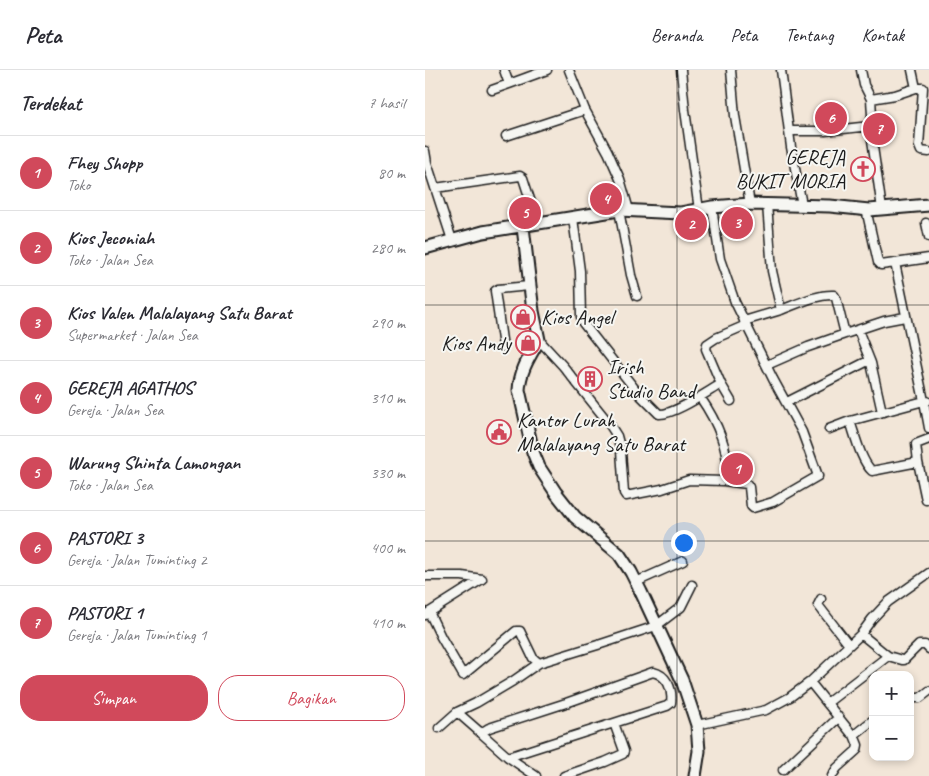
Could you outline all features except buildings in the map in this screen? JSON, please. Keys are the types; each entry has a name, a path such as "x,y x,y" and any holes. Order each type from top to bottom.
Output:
{"street":[{"path":"504,70 509,84"},
{"path":"492,90 547,70"},
{"path":"569,70 585,110 617,172 624,210 631,275 637,296"},
{"path":"681,70 699,210"},
{"path":"731,70 735,116 750,204"},
{"path":"781,70 802,206"},
{"path":"861,70 864,85 871,99 872,114 870,126 882,209"},
{"path":"912,70 922,88 919,146 921,151 929,152"},
{"path":"871,99 922,88"},
{"path":"507,136 585,110"},
{"path":"789,131 825,131 870,126"},
{"path":"425,152 453,240"},
{"path":"435,188 520,176 523,178 537,224"},
{"path":"425,248 483,232 624,210 680,213 711,207 750,204 866,209 929,205"},
{"path":"767,204 770,255 781,310"},
{"path":"523,227 529,286 539,340 563,366 617,436 621,451 624,495 662,489 689,480 726,481 747,484 753,508 773,502 818,476 802,432 735,302 720,259 711,207"},
{"path":"866,209 878,262 881,265 929,258"},
{"path":"573,218 580,271 581,317 583,323 638,393 659,414 664,415 721,384"},
{"path":"926,223 929,237"},
{"path":"895,263 905,316 927,401 929,428"},
{"path":"503,347 495,292 498,289 529,286"},
{"path":"731,401 721,384 706,349 707,344 716,338 745,323 829,295 834,295 837,298 845,334"},
{"path":"767,365 808,347 884,321 905,316"},
{"path":"858,330 871,363 882,412"},
{"path":"539,340 522,371 519,390 533,452 539,467 555,492 575,517 619,554 636,582 683,684 697,725 699,752 695,776"},
{"path":"787,402 867,362 871,363"},
{"path":"700,397 720,434 729,466 726,481"},
{"path":"829,429 850,421 927,401"},
{"path":"850,421 863,457 871,471 918,462"},
{"path":"925,500 916,446 919,442 929,439"},
{"path":"636,582 683,561"},
{"path":"697,725 766,710 790,698 810,682 861,634 872,618 888,602 929,573"},
{"path":"425,576 462,576 482,579 427,613 463,675 516,631 520,631 523,634 533,658 539,663"},
{"path":"439,728 457,712 476,704 539,663 656,626 681,608 692,585"},
{"path":"821,599 818,605 849,645"},
{"path":"861,634 888,656 904,660 919,645 925,645 929,649"},
{"path":"827,703 888,656"},
{"path":"481,733 489,728 653,672 660,674 669,686 671,703 667,706 508,757"},
{"path":"810,682 854,735 858,745 857,750 837,768 832,776"},
{"path":"669,686 683,684"},
{"path":"914,698 920,698 929,691"},
{"path":"457,712 508,757 536,776"},
{"path":"783,770 838,718"},
{"path":"563,776 623,754 624,751 614,723"},
{"path":"854,735 869,723"}],"place":[{"name":"PASTORI 3","path":"831,118"},
{"name":"PASTORI 1","path":"879,129"},
{"name":"GEREJA BUKIT MORIA","path":"863,169"},
{"name":"GEREJA AGATHOS","path":"606,199"},
{"name":"Warung Shinta Lamongan","path":"525,213"},
{"name":"Kios Valen Malalayang Satu Barat","path":"737,223"},
{"name":"Kios Jeconiah","path":"691,224"},
{"name":"Kios Angel","path":"523,317"},
{"name":"Kios Andy","path":"528,343"},
{"name":"Irish Studio Band","path":"590,379"},
{"name":"Kantor Lurah Malalayang Satu Barat","path":"499,432"},
{"name":"Fhey Shopp","path":"737,469"}]}
